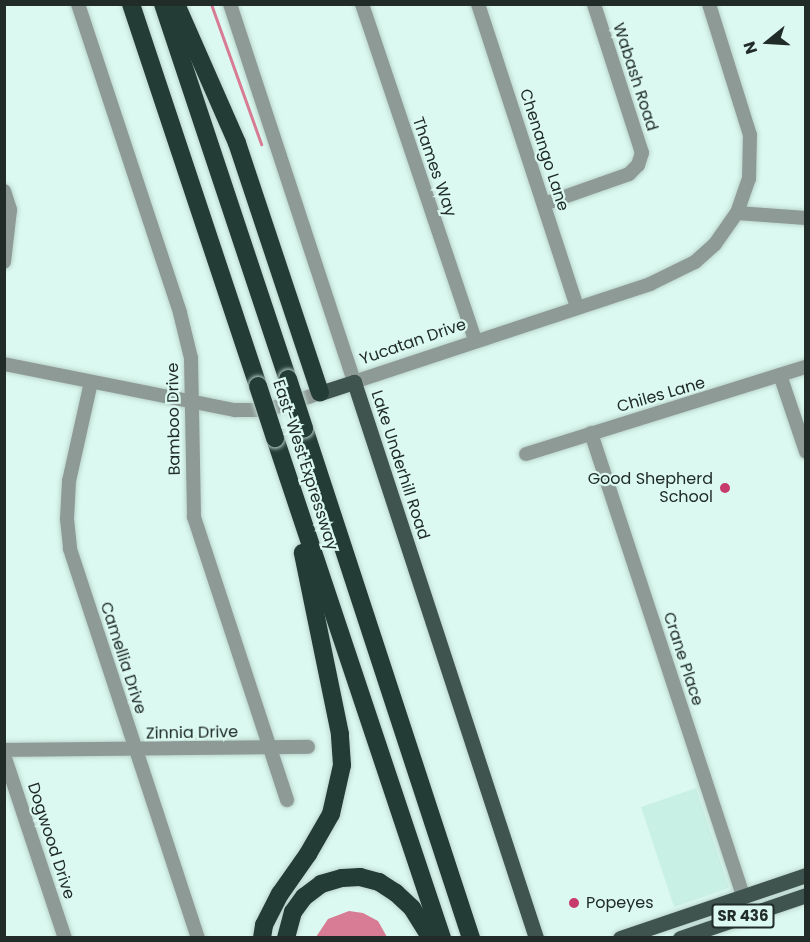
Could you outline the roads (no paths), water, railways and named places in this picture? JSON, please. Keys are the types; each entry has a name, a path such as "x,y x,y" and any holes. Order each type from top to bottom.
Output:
{"highway":[{"name":"East-West Expressway","path":"131,4 441,938"},
{"name":"East-West Expressway","path":"163,4 471,938"},
{"path":"176,4 241,152 320,393"},
{"path":"262,938 264,925 280,894 308,854 330,814 342,765 340,734 326,660 283,460"},
{"path":"286,938 293,912 304,897 321,884 342,878 360,877 379,882 396,893 412,908 431,938"}],"main road":[{"name":"Yucatan Drive","path":"320,393 354,382"},
{"name":"Lake Underhill Road","path":"354,382 536,938"},
{"name":"SR 436","path":"620,938 806,875"},
{"name":"SR 436","path":"680,938 806,896"}],"street":[{"name":"Bamboo Drive","path":"78,4 180,313 191,358 193,402 191,475 194,517 287,801"},
{"name":"Lake Underhill Road","path":"230,4 354,382"},
{"name":"Thames Way","path":"362,4 475,340"},
{"name":"Chenango Lane","path":"478,4 577,307"},
{"name":"Wabash Road","path":"544,204 629,174 638,165 642,153 594,4"},
{"name":"Yucatan Drive","path":"354,382 475,340 650,284 695,262 715,244 737,213 749,178 750,135 709,4"},
{"path":"4,191 10,210 4,262"},
{"path":"737,213 806,218"},
{"name":"Yucatan Drive","path":"4,364 235,410 259,410 320,393"},
{"name":"Chiles Lane","path":"526,454 806,367"},
{"path":"780,375 806,452"},
{"name":"Camellia Drive","path":"91,382 69,481 67,519 70,549 198,938"},
{"name":"Crane Place","path":"591,433 743,896"},
{"name":"Zinnia Drive","path":"4,752 308,747"},
{"name":"Dogwood Drive","path":"4,752 65,938"}],"waterway":[{"path":"211,4 261,144"}],"place":[{"name":"Good Shepherd School","path":"725,488"},
{"name":"Popeyes","path":"574,903"}]}
